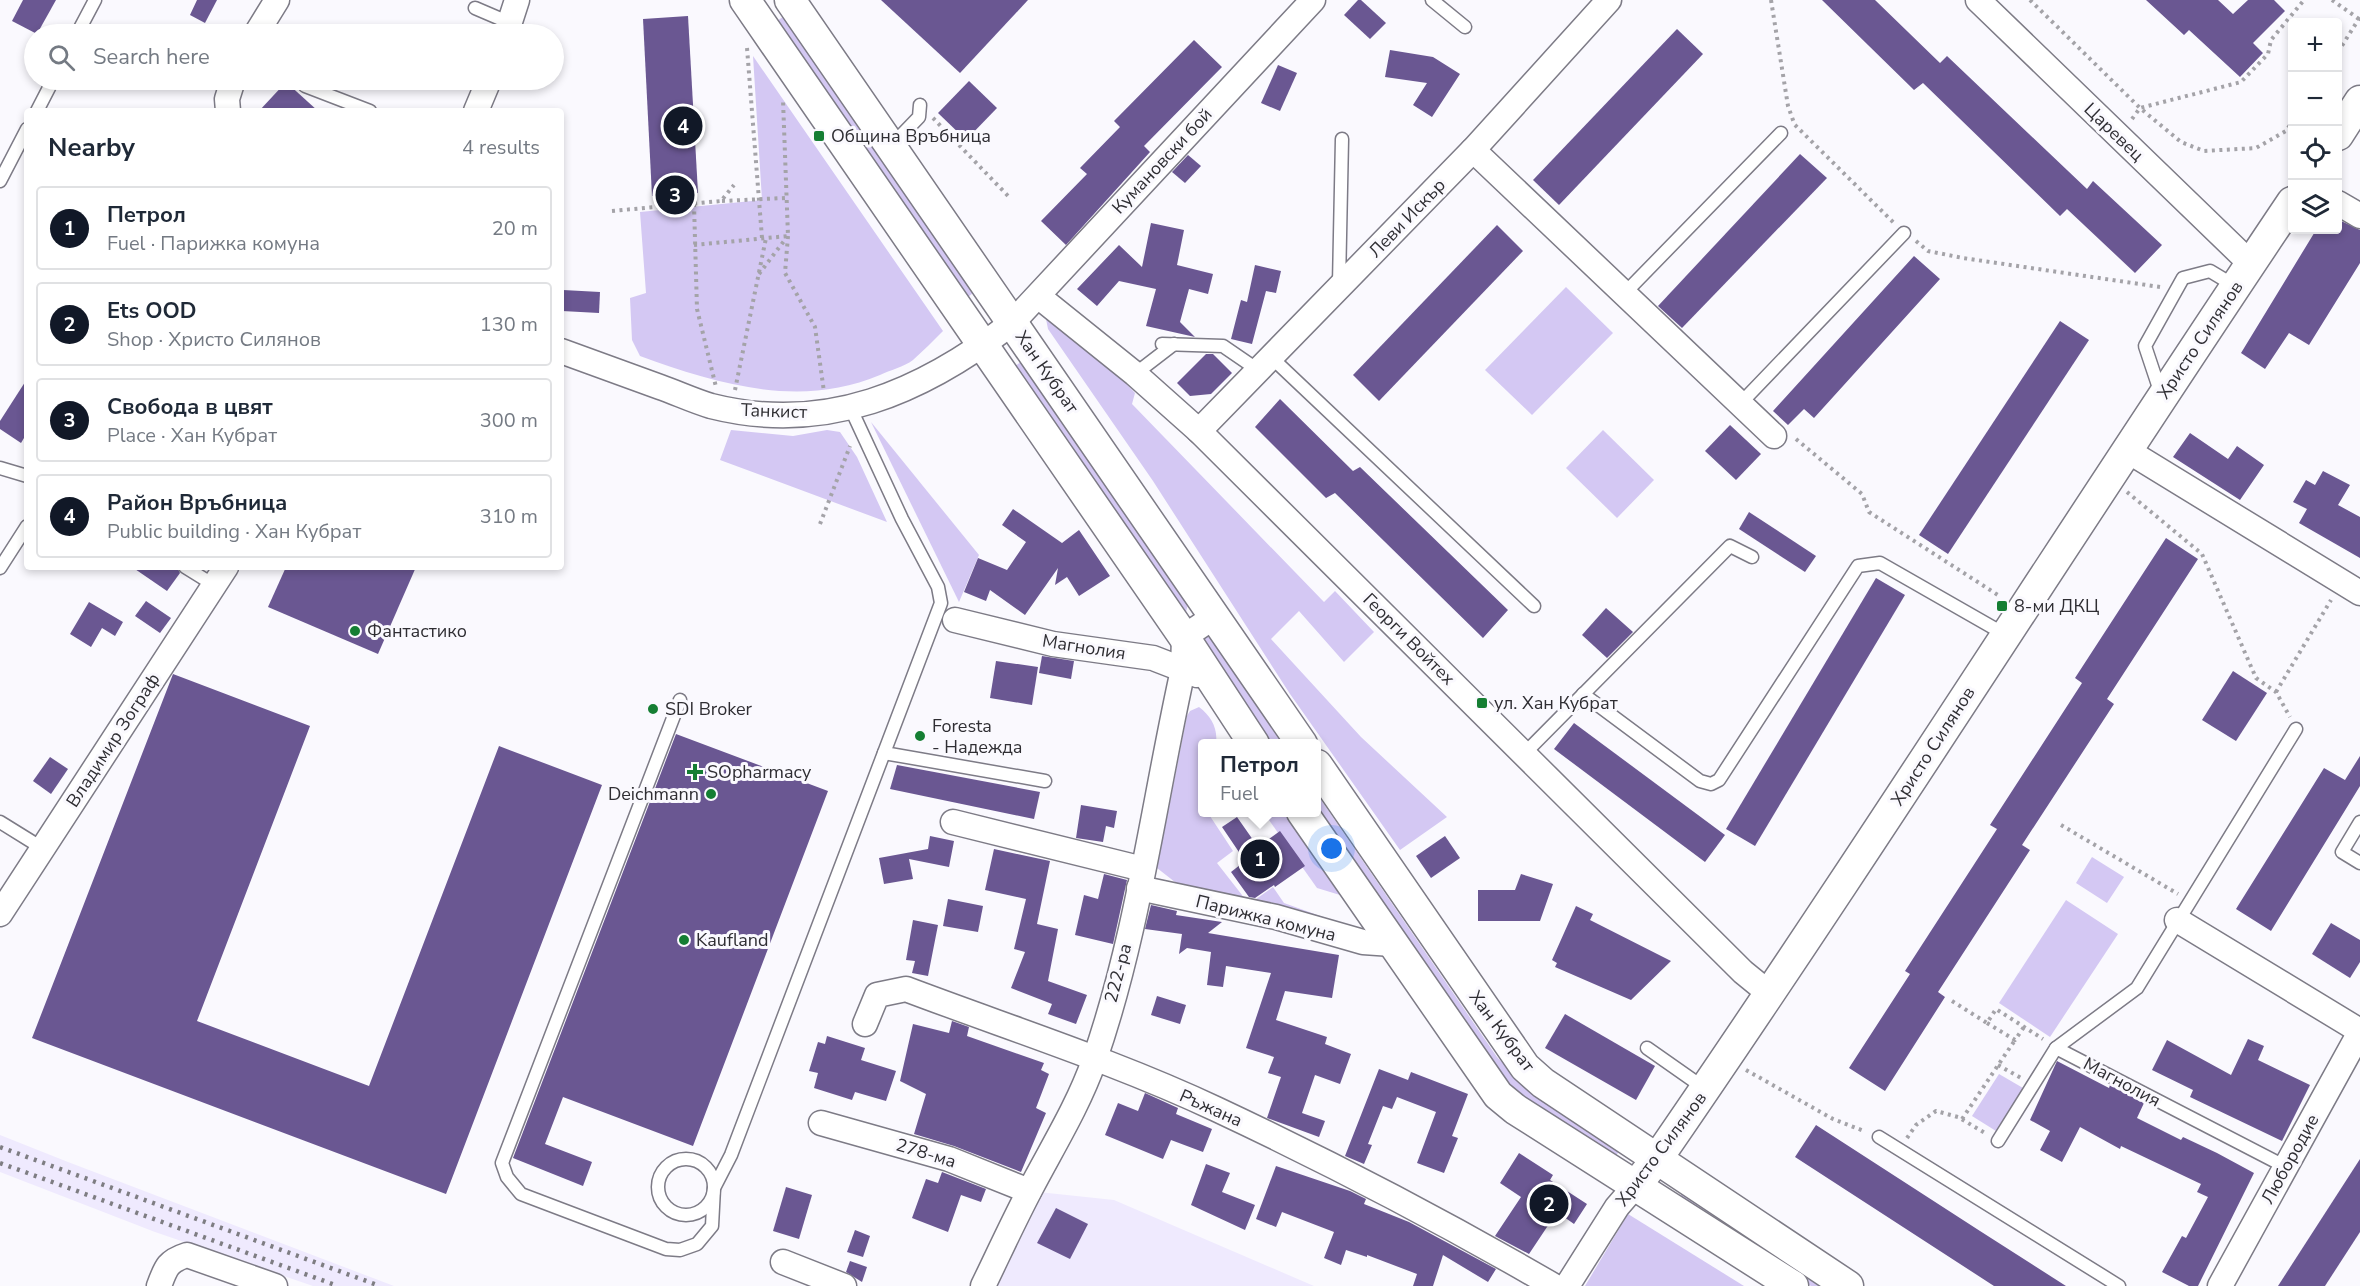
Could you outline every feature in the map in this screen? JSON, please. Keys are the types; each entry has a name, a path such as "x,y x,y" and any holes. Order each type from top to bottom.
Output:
{"street":[{"path":"262,24 277,0"},
{"path":"510,24 517,0"},
{"name":"Хан Кубрат","path":"745,0 1184,637 1251,739"},
{"name":"Хан Кубрат","path":"790,0 1299,739"},
{"name":"Кумановски бой","path":"983,345 1012,323 1038,296 1313,0"},
{"name":"Леви Искър","path":"1199,431 1473,150 1609,0"},
{"name":"Царевец","path":"1977,0 2118,136 2243,275"},
{"path":"228,108 230,90"},
{"path":"477,108 485,90"},
{"path":"2342,128 2360,101"},
{"path":"1473,150 1774,436"},
{"path":"2342,206 2360,216"},
{"name":"Христо Силянов","path":"1567,1286 1617,1207 1657,1159 1770,994 2288,208"},
{"name":"Георги Войтех","path":"1038,296 1135,374 1199,431 1736,965 1770,994"},
{"name":"Танкист","path":"564,352 710,406 733,401 787,414 826,411 855,417 919,384 983,345"},
{"path":"2127,451 2351,587"},
{"name":"Владимир Зограф","path":"0,914 220,576"},
{"path":"1184,637 1215,615"},
{"name":"Магнолия","path":"954,620 1053,644 1153,658 1211,680"},
{"name":"222-ра","path":"983,1286 1029,1191 1077,1101 1094,1060 1119,974 1141,878 1183,670 1184,637"},
{"name":"Хан Кубрат","path":"1321,771 1526,1067 1543,1083 1848,1286"},
{"path":"1305,817 1498,1095 1515,1109 1793,1286"},
{"name":"Парижка комуна","path":"953,822 1363,942 1392,944"},
{"path":"2182,911 2360,1031"},
{"name":"Ръжана","path":"866,1024 877,995 906,989 1094,1060 1214,1108 1447,1223 1554,1286"},
{"name":"Любородие","path":"2220,1286 2360,1031"},
{"name":"278-ма","path":"821,1123 949,1159 1029,1191"},
{"path":"159,1286 164,1271 172,1260 187,1255 275,1286"},
{"path":"783,1262 844,1286"}],"lane":[{"path":"82,24 95,0"},
{"path":"1432,0 1465,27"},
{"path":"475,8 500,24"},
{"path":"39,108 48,90"},
{"path":"315,90 362,108"},
{"path":"890,147 919,117 920,105"},
{"path":"1623,295 1781,133"},
{"path":"0,181 24,135"},
{"path":"1339,287 1342,139"},
{"path":"1740,404 1904,233"},
{"path":"2162,397 2145,346 2183,278 2210,271 2243,275"},
{"path":"1135,374 1168,344 1223,346 1264,363 1534,606"},
{"path":"680,700 502,1163 507,1177 521,1194 666,1249 680,1250 697,1244 712,1226 714,1188 709,1171 703,1164 686,1159 669,1165 659,1180 659,1189 666,1206 682,1214 692,1214 707,1205 714,1188 731,1155 941,603 938,587 902,519 855,417"},
{"path":"0,468 24,475"},
{"path":"0,568 24,531"},
{"path":"1525,753 1730,546 1752,558"},
{"path":"1583,694 1700,781 1711,784 1719,780 1858,566 1880,563 2006,635"},
{"path":"197,570 220,576"},
{"path":"1998,1141 2056,1048 2137,988 2182,911 2296,729"},
{"path":"884,753 1045,782"},
{"path":"0,822 42,848"},
{"path":"2360,822 2342,852 2360,863"},
{"path":"1647,1047 1705,1089"},
{"name":"Магнолия","path":"2056,1048 2286,1167"},
{"path":"1879,1137 2119,1286"}],"path":[{"path":"1771,0 1788,106 1795,125 1904,233 1928,251 2176,289"},
{"path":"2030,0 2035,2 2140,108 2181,142 2204,152 2256,148 2286,131 2289,126"},
{"path":"2118,136 2140,108 2241,82 2268,54 2271,40 2304,0"},
{"path":"2332,0 2359,18 2342,44"},
{"path":"694,204 697,309 716,388 733,401 764,238 746,37"},
{"path":"783,90 788,237 785,273 815,327 826,411"},
{"path":"920,105 1011,199"},
{"path":"1781,133 1787,126 1795,125"},
{"path":"721,201 734,184"},
{"path":"612,211 721,201 785,198"},
{"path":"694,245 788,237"},
{"path":"758,276 788,237"},
{"path":"820,524 855,417"},
{"path":"1774,436 1782,427 1862,494 1869,512 2001,598"},
{"path":"2123,489 2202,554 2256,678 2276,692 2296,729"},
{"path":"2276,692 2351,587"},
{"path":"2061,825 2182,911"},
{"path":"1952,1001 2015,1040"},
{"path":"1988,1023 1996,1009 2056,1048"},
{"path":"1962,1119 2024,1027"},
{"path":"1726,1059 1833,1119 1879,1137"},
{"path":"1998,1065 2033,1085"},
{"path":"1900,1150 1916,1125 1936,1111 1962,1119 1998,1141"}],"shaded area":[{"path":"784,16 973,293 963,301 773,24"},
{"path":"753,56 943,331 905,365 850,385 820,390 759,389 699,376 640,356 632,340 630,298 646,293 640,212 762,200"},
{"path":"1566,287 1613,333 1532,415 1485,370"},
{"path":"1046,319 1077,331 1135,393 1132,404 1324,602 1335,591 1374,632 1344,662 1299,611 1271,639 1361,737 1447,817 1400,850 1290,694 1153,481 1048,329"},
{"path":"1022,361 1188,604 1186,612 1181,615 1010,370"},
{"path":"871,422 979,555 959,602"},
{"path":"731,430 793,436 827,430 840,432 857,457 887,522 720,460"},
{"path":"1603,430 1654,480 1617,518 1566,468"},
{"path":"1205,630 1279,739 1264,739 1194,633"},
{"path":"1199,707 1207,714 1216,732 1216,739 1198,739 1198,817 1211,817 1233,851 1217,863 1249,904 1273,887 1284,903 1351,927 1189,893 1157,868 1187,716 1190,711"},
{"path":"1321,800 1497,1057 1525,1086 1620,1150 1612,1161 1516,1099 1320,817"},
{"path":"1267,817 1287,817 1340,895 1317,888"},
{"path":"2092,857 2124,877 2107,903 2076,883"},
{"path":"2066,900 2118,934 2050,1037 1999,1003"},
{"path":"1999,1074 2023,1088 1996,1131 1972,1116"},
{"path":"0,1135 394,1286 313,1286 155,1232 0,1172"},
{"path":"1029,1191 1114,1200 1314,1286 983,1286"},
{"path":"1682,1193 1829,1286 1811,1286 1683,1203 1679,1198"},
{"path":"1628,1214 1744,1286 1585,1286"}],"building":[{"path":"23,0 56,0 43,24 24,24 24,27 12,21"},
{"path":"197,0 217,0 205,23 190,15"},
{"path":"881,0 1028,0 960,73"},
{"path":"1358,0 1361,0 1386,23 1370,39 1344,15"},
{"path":"1822,0 1875,0 1940,63 1947,56 2087,189 2093,181 2162,245 2135,273 2067,209 2060,216 1923,83 1914,90"},
{"path":"2146,0 2218,0 2233,14 2248,0 2274,0 2285,11 2253,43 2263,53 2240,77 2189,30 2184,35"},
{"path":"688,16 698,193 652,196 643,19"},
{"path":"1677,29 1703,54 1559,205 1533,180"},
{"path":"1194,40 1222,67 1144,146 1150,152 1066,245 1041,221 1087,174 1080,168 1120,127 1114,121"},
{"path":"1390,50 1433,57 1460,74 1432,117 1413,105 1427,83 1385,77"},
{"path":"1278,65 1297,73 1280,111 1261,103"},
{"path":"969,81 997,108 966,140 938,113"},
{"path":"279,90 295,90 315,108 262,108"},
{"path":"1800,154 1827,178 1682,328 1658,306"},
{"path":"1188,155 1201,166 1185,183 1172,172"},
{"path":"2342,221 2360,230 2360,263 2309,345 2289,333 2265,369 2241,353 2314,234 2342,234"},
{"path":"1151,223 1184,230 1177,265 1213,274 1208,294 1189,289 1180,322 1195,337 1146,326 1156,289 1119,281 1097,306 1077,289 1119,245 1142,267"},
{"path":"1497,225 1523,251 1379,401 1353,375"},
{"path":"1914,256 1940,279 1814,418 1804,409 1788,425 1773,411"},
{"path":"1255,265 1281,271 1276,293 1266,291 1252,344 1231,339 1241,300 1247,302"},
{"path":"564,290 600,292 599,313 564,311"},
{"path":"2060,321 2089,340 1948,554 1919,535"},
{"path":"1206,354 1213,354 1232,373 1211,394 1190,396 1177,383"},
{"path":"24,384 24,438 21,443 0,429 0,421"},
{"path":"1280,399 1353,471 1360,467 1508,610 1483,638 1335,493 1326,498 1255,427"},
{"path":"1730,425 1761,454 1736,480 1705,451"},
{"path":"2190,433 2228,459 2237,446 2264,465 2240,500 2173,457"},
{"path":"2323,471 2350,485 2338,505 2360,517 2360,558 2299,523 2307,509 2293,502 2306,480 2315,485"},
{"path":"1013,509 1062,543 1079,530 1110,576 1079,596 1067,577 1055,585 1058,568 1025,615 990,590 986,601 964,592 978,558 1007,570 1026,542 1002,525"},
{"path":"1749,512 1816,556 1805,572 1739,529"},
{"path":"2166,538 2198,559 2107,699 2114,704 2022,845 2030,850 1938,992 1945,997 1885,1091 1849,1068 1910,974 1905,971 1997,829 1990,825 2082,683 2075,678"},
{"path":"136,570 178,570 180,573 167,591"},
{"name":"Фантастико","path":"285,570 415,570 378,654 268,607"},
{"path":"1876,578 1905,595 1755,846 1726,829"},
{"path":"146,601 171,618 160,633 135,616"},
{"path":"89,602 123,622 115,636 102,628 91,647 70,634"},
{"path":"1606,608 1633,632 1607,658 1582,635"},
{"path":"1042,656 1074,661 1071,679 1039,673"},
{"path":"996,661 1038,667 1032,705 990,698"},
{"path":"2233,671 2267,693 2236,741 2202,720"},
{"path":"173,674 310,726 197,1021 369,1086 499,746 602,785 446,1194 32,1038"},
{"path":"1574,723 1725,835 1705,862 1554,749"},
{"name":"Kaufland","path":"676,734 828,791 693,1146 563,1097 545,1144 592,1162 583,1186 513,1158"},
{"path":"2360,756 2360,786 2271,931 2236,909 2324,768 2345,780"},
{"path":"50,757 68,769 51,794 33,781"},
{"path":"897,765 1040,792 1034,819 890,789"},
{"path":"1081,805 1117,811 1114,828 1106,826 1103,842 1076,838"},
{"path":"1237,817 1258,847 1280,831 1305,866 1275,887 1274,885 1255,898 1249,897 1231,872 1245,861 1222,827"},
{"path":"930,836 954,841 949,867 909,859 913,879 884,884 879,858 928,849"},
{"path":"1445,836 1460,858 1431,878 1416,856"},
{"path":"994,849 1050,861 1037,924 1058,929 1048,981 1087,995 1076,1024 1048,1014 1052,1004 1011,988 1025,952 1014,949 1026,899 985,890"},
{"path":"1104,874 1127,880 1113,944 1075,935 1084,895 1098,899"},
{"path":"1521,874 1553,884 1540,921 1478,921 1478,890 1515,890"},
{"path":"948,899 983,906 978,932 943,926"},
{"path":"1151,905 1177,911 1176,915 1222,922 1208,933 1339,955 1332,998 1285,991 1276,1020 1327,1037 1325,1044 1351,1054 1340,1084 1315,1075 1302,1113 1325,1121 1319,1137 1267,1118 1281,1077 1268,1073 1274,1057 1246,1048 1271,973 1226,966 1223,987 1207,985 1211,952 1187,948 1179,954 1182,934 1145,929"},
{"path":"1576,906 1593,914 1590,920 1671,961 1631,1000 1555,967 1557,963 1552,960"},
{"path":"913,920 938,925 928,976 912,973 915,961 906,960"},
{"path":"2331,923 2360,940 2360,962 2350,978 2312,954"},
{"path":"1157,996 1186,1005 1180,1024 1151,1015"},
{"path":"1565,1014 1655,1066 1636,1100 1545,1048"},
{"path":"952,1021 969,1027 967,1036 1044,1063 1041,1070 1049,1074 1036,1108 1046,1113 1021,1172 954,1146 914,1134 926,1094 900,1081 913,1024 949,1033"},
{"path":"827,1036 865,1048 861,1060 896,1071 886,1101 855,1092 852,1100 814,1088 818,1073 809,1071 818,1042 825,1044"},
{"path":"2248,1039 2264,1046 2258,1060 2310,1085 2282,1141 2190,1097 2193,1090 2152,1070 2167,1040 2231,1075"},
{"path":"2057,1061 2144,1103 2137,1118 2181,1140 2183,1137 2254,1173 2198,1286 2189,1286 2162,1272 2182,1236 2186,1238 2208,1197 2197,1192 2201,1184 2121,1146 2120,1149 2080,1127 2062,1162 2040,1150 2050,1131 2030,1120"},
{"path":"1379,1069 1408,1080 1411,1072 1468,1094 1452,1136 1458,1138 1444,1173 1417,1163 1436,1112 1397,1097 1392,1109 1383,1106 1368,1144 1372,1145 1364,1164 1345,1156"},
{"path":"1145,1093 1178,1108 1176,1114 1212,1129 1203,1152 1171,1140 1163,1159 1105,1135 1118,1103 1138,1111"},
{"path":"1816,1125 2066,1286 1994,1286 1795,1157"},
{"path":"1519,1153 1553,1175 1550,1180 1587,1204 1574,1224 1557,1212 1529,1254 1495,1236 1521,1197 1500,1183"},
{"path":"2360,1159 2360,1232 2325,1286 2278,1286"},
{"path":"1206,1164 1230,1173 1222,1192 1255,1205 1245,1230 1191,1205"},
{"path":"1276,1166 1350,1191 1366,1199 1364,1204 1409,1222 1496,1269 1488,1282 1443,1255 1433,1286 1413,1286 1417,1274 1367,1255 1367,1257 1346,1250 1341,1265 1324,1258 1334,1232 1282,1212 1276,1227 1256,1219"},
{"path":"942,1172 986,1189 981,1202 961,1195 948,1232 912,1218 926,1179 938,1183"},
{"path":"786,1187 812,1195 799,1239 773,1231"},
{"path":"1056,1208 1088,1224 1070,1259 1037,1243"},
{"path":"855,1230 870,1236 863,1257 847,1252"},
{"path":"850,1261 867,1267 862,1282 846,1272"}],"railway":[{"path":"0,1147 380,1286"},
{"path":"0,1163 338,1286"}],"place":[{"name":"Район Връбница","path":"683,126"},
{"name":"Община Връбница","path":"819,136"},
{"name":"Свобода в цвят","path":"675,195"},
{"name":"8-ми ДКЦ","path":"2002,606"},
{"name":"Фантастико","path":"355,631"},
{"name":"ул. Хан Кубрат","path":"1482,703"},
{"name":"SDI Broker","path":"653,709"},
{"name":"Foresta - Надежда","path":"920,736"},
{"name":"SOpharmacy","path":"695,772"},
{"name":"Deichmann","path":"711,794"},
{"name":"Петрол","path":"1260,859"},
{"name":"Kaufland","path":"684,940"},
{"name":"Ets OOD","path":"1549,1204"}]}
